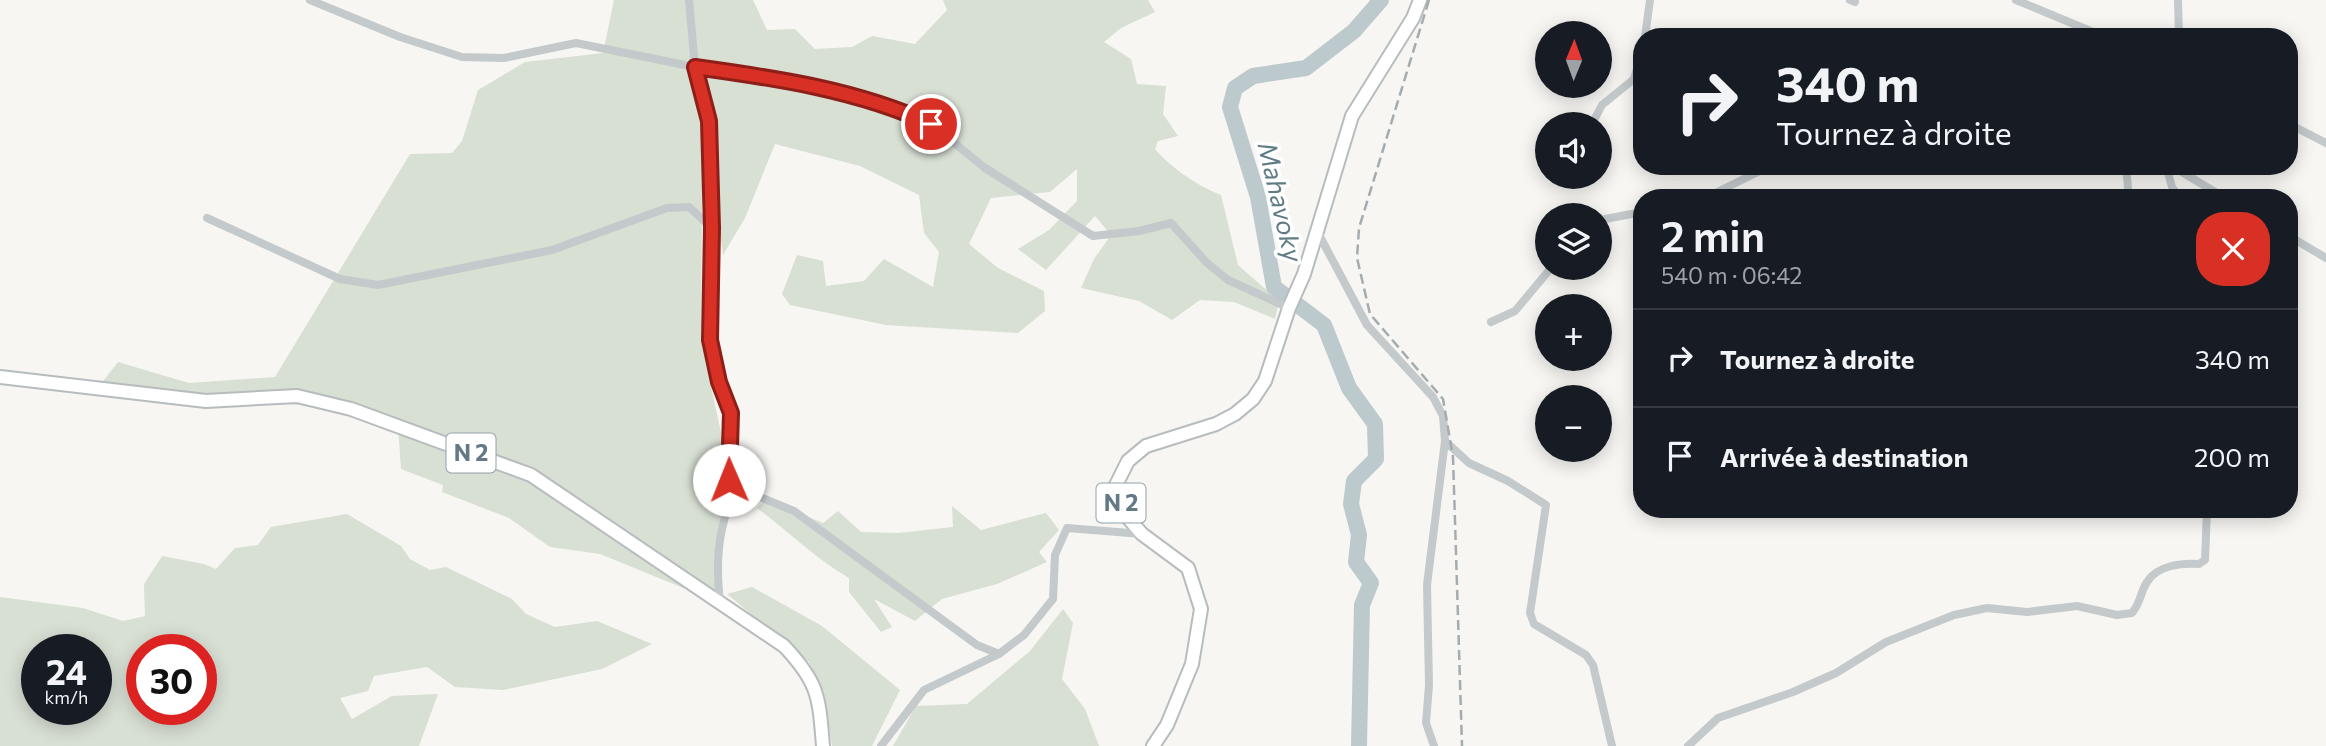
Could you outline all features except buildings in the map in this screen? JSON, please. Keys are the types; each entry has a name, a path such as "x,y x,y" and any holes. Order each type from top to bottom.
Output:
{"main road":[{"name":"N 2","path":"1153,746 1167,725 1192,664 1201,609 1188,568 1143,534 1123,512 1116,485 1128,461 1146,446 1216,424 1253,399 1273,362 1289,308 1304,274 1352,116 1413,18 1420,0"},
{"name":"N 2","path":"0,377 206,401 297,396 351,409 531,475 784,646 806,670 818,696 823,746"}],"street":[{"path":"310,0 400,37 462,57 504,58 576,43 695,67 762,76 893,107 931,124 985,168 1093,236 1139,231 1171,223 1207,263 1228,280 1289,308"},
{"path":"688,0 695,67 709,121 712,228 710,340 719,382 731,413 727,460 731,500 721,526 716,561 720,603"},
{"path":"1646,28 1650,0"},
{"path":"2016,0 2083,28"},
{"path":"2178,0 2179,28"},
{"path":"1598,112 1602,105 1633,80"},
{"path":"2298,129 2326,143"},
{"path":"1723,189 1752,175"},
{"path":"2187,175 2210,189"},
{"path":"207,218 340,279 378,285 552,250 667,208 689,207 712,228"},
{"path":"1612,218 1633,214"},
{"path":"1317,230 1367,325 1433,397 1443,416 1446,441 1427,585 1429,685 1426,723 1434,746"},
{"path":"2298,241 2326,258"},
{"path":"1491,322 1515,311 1541,280"},
{"path":"1446,441 1469,463 1508,481 1546,505 1531,613 1534,624 1586,655 1593,665 1612,746"},
{"path":"731,500 755,495 794,511 977,645 999,654"},
{"path":"1688,746 1718,718 1793,692 1836,673 1886,642 1954,615 1987,608 2027,612 2077,606 2118,615 2132,613 2142,601 2147,582 2163,568 2185,563 2199,564 2205,560 2207,518"},
{"path":"881,746 924,690 999,654 1024,635 1053,599 1055,555 1067,528 1143,534"}],"shaded area":[{"path":"614,0 753,0 767,30 795,29 815,49 852,47 872,36 915,44 947,10 943,0 1148,0 1155,12 1121,28 1104,42 1131,59 1137,84 1166,86 1163,114 1178,136 1158,141 1155,149 1185,176 1221,195 1238,265 1279,301 1275,319 1234,302 1200,300 1172,320 1139,301 1081,288 1094,259 1111,235 1095,216 1046,270 1018,249 1049,230 1077,201 1077,169 1050,192 991,198 969,244 998,268 1044,291 1045,311 1018,333 886,325 790,305 782,294 797,255 823,261 826,286 864,281 884,259 933,287 939,252 924,233 919,195 860,166 775,144 745,218 723,255 712,171 702,187 701,341 727,460 731,500 716,561 720,603 600,554 550,547 509,518 442,492 443,485 401,469 398,426 351,409 97,389 118,362 189,383 275,377 410,154 452,153 462,141 478,90 525,62 603,53"},
{"path":"766,499 823,523 838,511 861,532 898,533 953,527 952,506 981,530 1046,513 1059,530 1039,552 1047,562 997,584 942,599 915,621 874,599 892,627 881,632 849,592 849,578 757,508"},
{"path":"347,514 401,546 410,559 430,570 446,567 512,599 526,614 555,627 597,621 652,644 602,669 503,690 455,687 427,667 374,676 368,691 340,698 352,719 392,696 438,694 419,746 0,746 0,597 83,608 123,621 145,616 144,584 162,556 216,569 235,548 258,545 271,527"},
{"path":"752,587 822,626 900,690 872,746 832,746 824,692 809,662 727,594"},
{"path":"1063,609 1073,623 1062,679 1085,709 1099,746 893,746 916,706 967,704 1030,651"}],"waterway":[{"name":"Mahavoky","path":"1359,746 1362,605 1371,583 1356,562 1359,535 1351,504 1354,481 1376,459 1375,424 1349,388 1324,325 1274,287 1258,197 1230,107 1235,88 1253,76 1306,68 1354,31 1381,0"}],"railway":[{"path":"1429,0 1359,228 1357,258 1370,314 1443,399 1453,457 1462,746"}],"route":[{"path":"729,480 727,460 731,413 719,382 710,340 712,203 709,121 695,67 762,76 835,92 893,107 931,124"}]}
